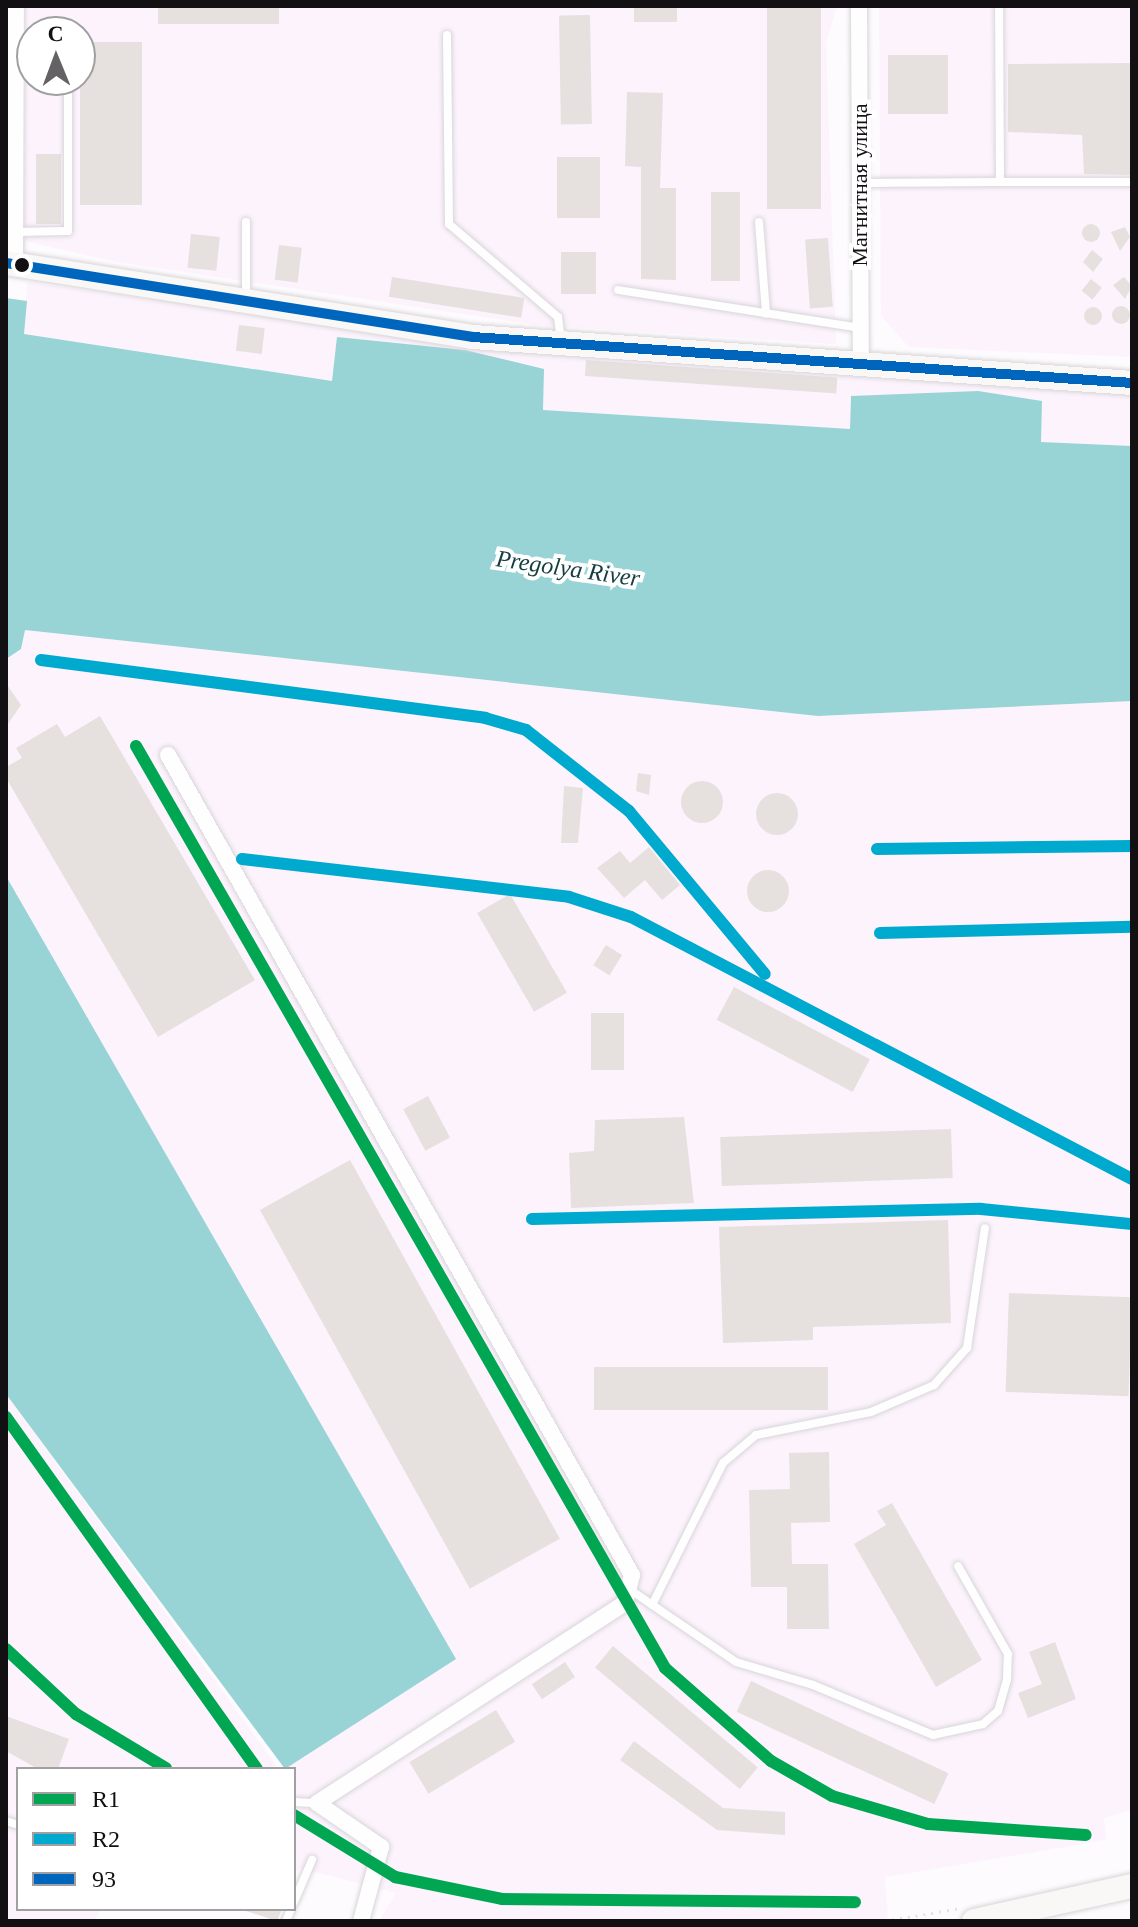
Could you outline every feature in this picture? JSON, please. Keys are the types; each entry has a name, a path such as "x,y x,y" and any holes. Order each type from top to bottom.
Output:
{"main road":[{"path":"11,264 246,306 561,345 1132,383"},
{"path":"974,1921 1132,1886"}],"street":[{"path":"11,264 15,232 16,6"},
{"name":"Магнитная улица","path":"859,6 861,364"},
{"path":"168,755 632,1575 632,1591 625,1603 317,1803 381,1847 361,1921"}],"lane":[{"path":"999,6 1000,182"},
{"path":"447,35 449,224 558,317 561,345"},
{"path":"15,232 68,231 68,96"},
{"path":"861,183 1132,182"},
{"path":"246,222 246,306"},
{"path":"759,222 766,314"},
{"path":"618,290 860,328"},
{"path":"652,1605 723,1463 756,1435 871,1412 934,1385 967,1348 985,1228"},
{"path":"632,1591 736,1662 813,1685 933,1735 960,1733 998,1711 1008,1654 958,1566"},
{"path":"296,1802 317,1803"},
{"path":"296,1897 312,1860"}],"shaded area":[{"path":"25,6 837,6 826,43 836,344 537,325 117,262 24,241 25,96 96,96 96,16 25,16"},
{"path":"879,6 1132,6 1132,357 909,347 881,316"},
{"path":"27,282 546,352 1132,392 1132,446 1041,442 979,391 851,396 850,430 543,410 465,350 338,337 333,381 24,334"},
{"path":"25,630 818,716 1132,701 1132,1810 1104,1818 1106,1840 885,1877 888,1921 379,1921 396,1893 300,1868 296,1871 296,1767 288,1767 456,1659 6,876 6,659 21,649"},
{"path":"6,1394 278,1767 16,1767 16,1911 99,1911 95,1921 6,1921"}],"water":[{"name":"Pregolya River","path":"6,298 27,301 24,334 332,381 337,337 465,350 544,369 543,410 850,429 851,396 978,391 1042,401 1041,442 1132,446 1132,701 818,716 25,630 21,649 6,659"},
{"path":"6,876 456,1659 288,1767 284,1767 6,1394"}],"building":[{"path":"158,6 279,6 279,24 158,24"},
{"path":"634,6 677,6 677,22 634,22"},
{"path":"767,6 821,6 821,209 767,209"},
{"path":"590,15 592,124 561,125 559,16"},
{"path":"96,42 142,42 142,205 80,205 80,96 96,96"},
{"path":"888,55 948,55 948,114 888,114"},
{"path":"1132,63 1132,175 1084,174 1082,135 1008,132 1008,64"},
{"path":"627,92 663,93 660,188 676,188 676,280 641,279 641,167 625,166"},
{"path":"36,154 61,154 61,224 36,224"},
{"path":"557,157 600,157 600,218 557,218"},
{"path":"711,192 740,192 740,281 711,281"},
{"path":"1091,224 1100,233 1091,242 1082,233"},
{"path":"1125,227 1130,237 1120,251 1111,232"},
{"path":"191,234 220,237 216,271 187,268"},
{"path":"828,238 833,307 810,308 805,240"},
{"path":"279,245 302,248 298,283 275,280"},
{"path":"1092,250 1103,259 1093,272 1083,262"},
{"path":"561,252 596,252 596,294 561,294"},
{"path":"392,277 524,298 521,318 389,297"},
{"path":"1124,277 1132,286 1125,299 1113,285"},
{"path":"1091,279 1102,288 1092,299 1082,291"},
{"path":"1121,306 1130,315 1121,324 1112,315"},
{"path":"1093,307 1102,316 1093,325 1084,316"},
{"path":"239,325 265,328 262,354 236,351"},
{"path":"586,360 837,378 836,394 585,376"},
{"path":"6,683 21,705 6,727"},
{"path":"100,716 255,980 158,1037 6,778 6,767 22,758 16,748 57,724 65,737"},
{"path":"638,773 651,775 649,795 636,791"},
{"path":"702,781 717,787 723,802 717,817 702,823 687,817 681,802 687,787"},
{"path":"564,786 583,788 578,843 561,843"},
{"path":"777,793 792,799 798,814 792,829 777,835 762,829 756,814 762,799"},
{"path":"649,847 680,885 662,900 645,880 624,898 597,868 620,851 630,863"},
{"path":"768,870 783,876 789,891 783,906 768,912 753,906 747,891 753,876"},
{"path":"510,894 567,993 534,1012 477,913"},
{"path":"606,945 622,955 609,975 593,965"},
{"path":"734,987 870,1059 853,1092 717,1020"},
{"path":"591,1013 624,1013 624,1070 591,1070"},
{"path":"428,1096 450,1137 425,1151 403,1109"},
{"path":"684,1117 694,1203 571,1208 569,1153 594,1151 595,1120"},
{"path":"951,1129 953,1178 722,1186 720,1137"},
{"path":"350,1160 560,1539 470,1589 260,1210"},
{"path":"948,1220 951,1323 813,1327 813,1340 723,1343 719,1227"},
{"path":"1009,1293 1132,1297 1128,1396 1006,1392"},
{"path":"594,1367 828,1367 828,1410 594,1410"},
{"path":"829,1452 830,1522 791,1523 792,1564 828,1564 829,1629 787,1629 787,1587 751,1587 749,1490 790,1489 789,1453"},
{"path":"892,1503 982,1660 936,1687 854,1544 886,1525 877,1511"},
{"path":"1055,1642 1076,1699 1028,1718 1018,1693 1042,1684 1029,1652"},
{"path":"613,1646 758,1767 740,1789 595,1667"},
{"path":"565,1662 575,1677 542,1699 532,1684"},
{"path":"751,1681 949,1773 934,1804 737,1712"},
{"path":"496,1710 515,1742 428,1794 409,1762"},
{"path":"6,1716 69,1739 59,1767 34,1767 6,1751"},
{"path":"634,1741 723,1808 785,1812 785,1835 717,1830 620,1760"},
{"path":"246,1911 281,1911 277,1921"}],"transit line":[{"name":"93","path":"6,263 473,337 1132,383"},
{"name":"R2","path":"41,660 485,718 526,730 629,811 765,974"},
{"name":"R1","path":"136,746 665,1668 771,1761 832,1796 928,1824 1086,1835"},
{"name":"R2","path":"877,849 1132,846"},
{"name":"R2","path":"242,859 569,897 631,917 1132,1179"},
{"name":"R2","path":"880,933 1132,927"},
{"name":"R2","path":"532,1219 981,1209 1132,1224"},
{"name":"R1","path":"6,1417 256,1767"},
{"name":"R1","path":"6,1649 76,1714 164,1767"},
{"name":"R1","path":"296,1816 395,1877 502,1899 855,1902"}]}
